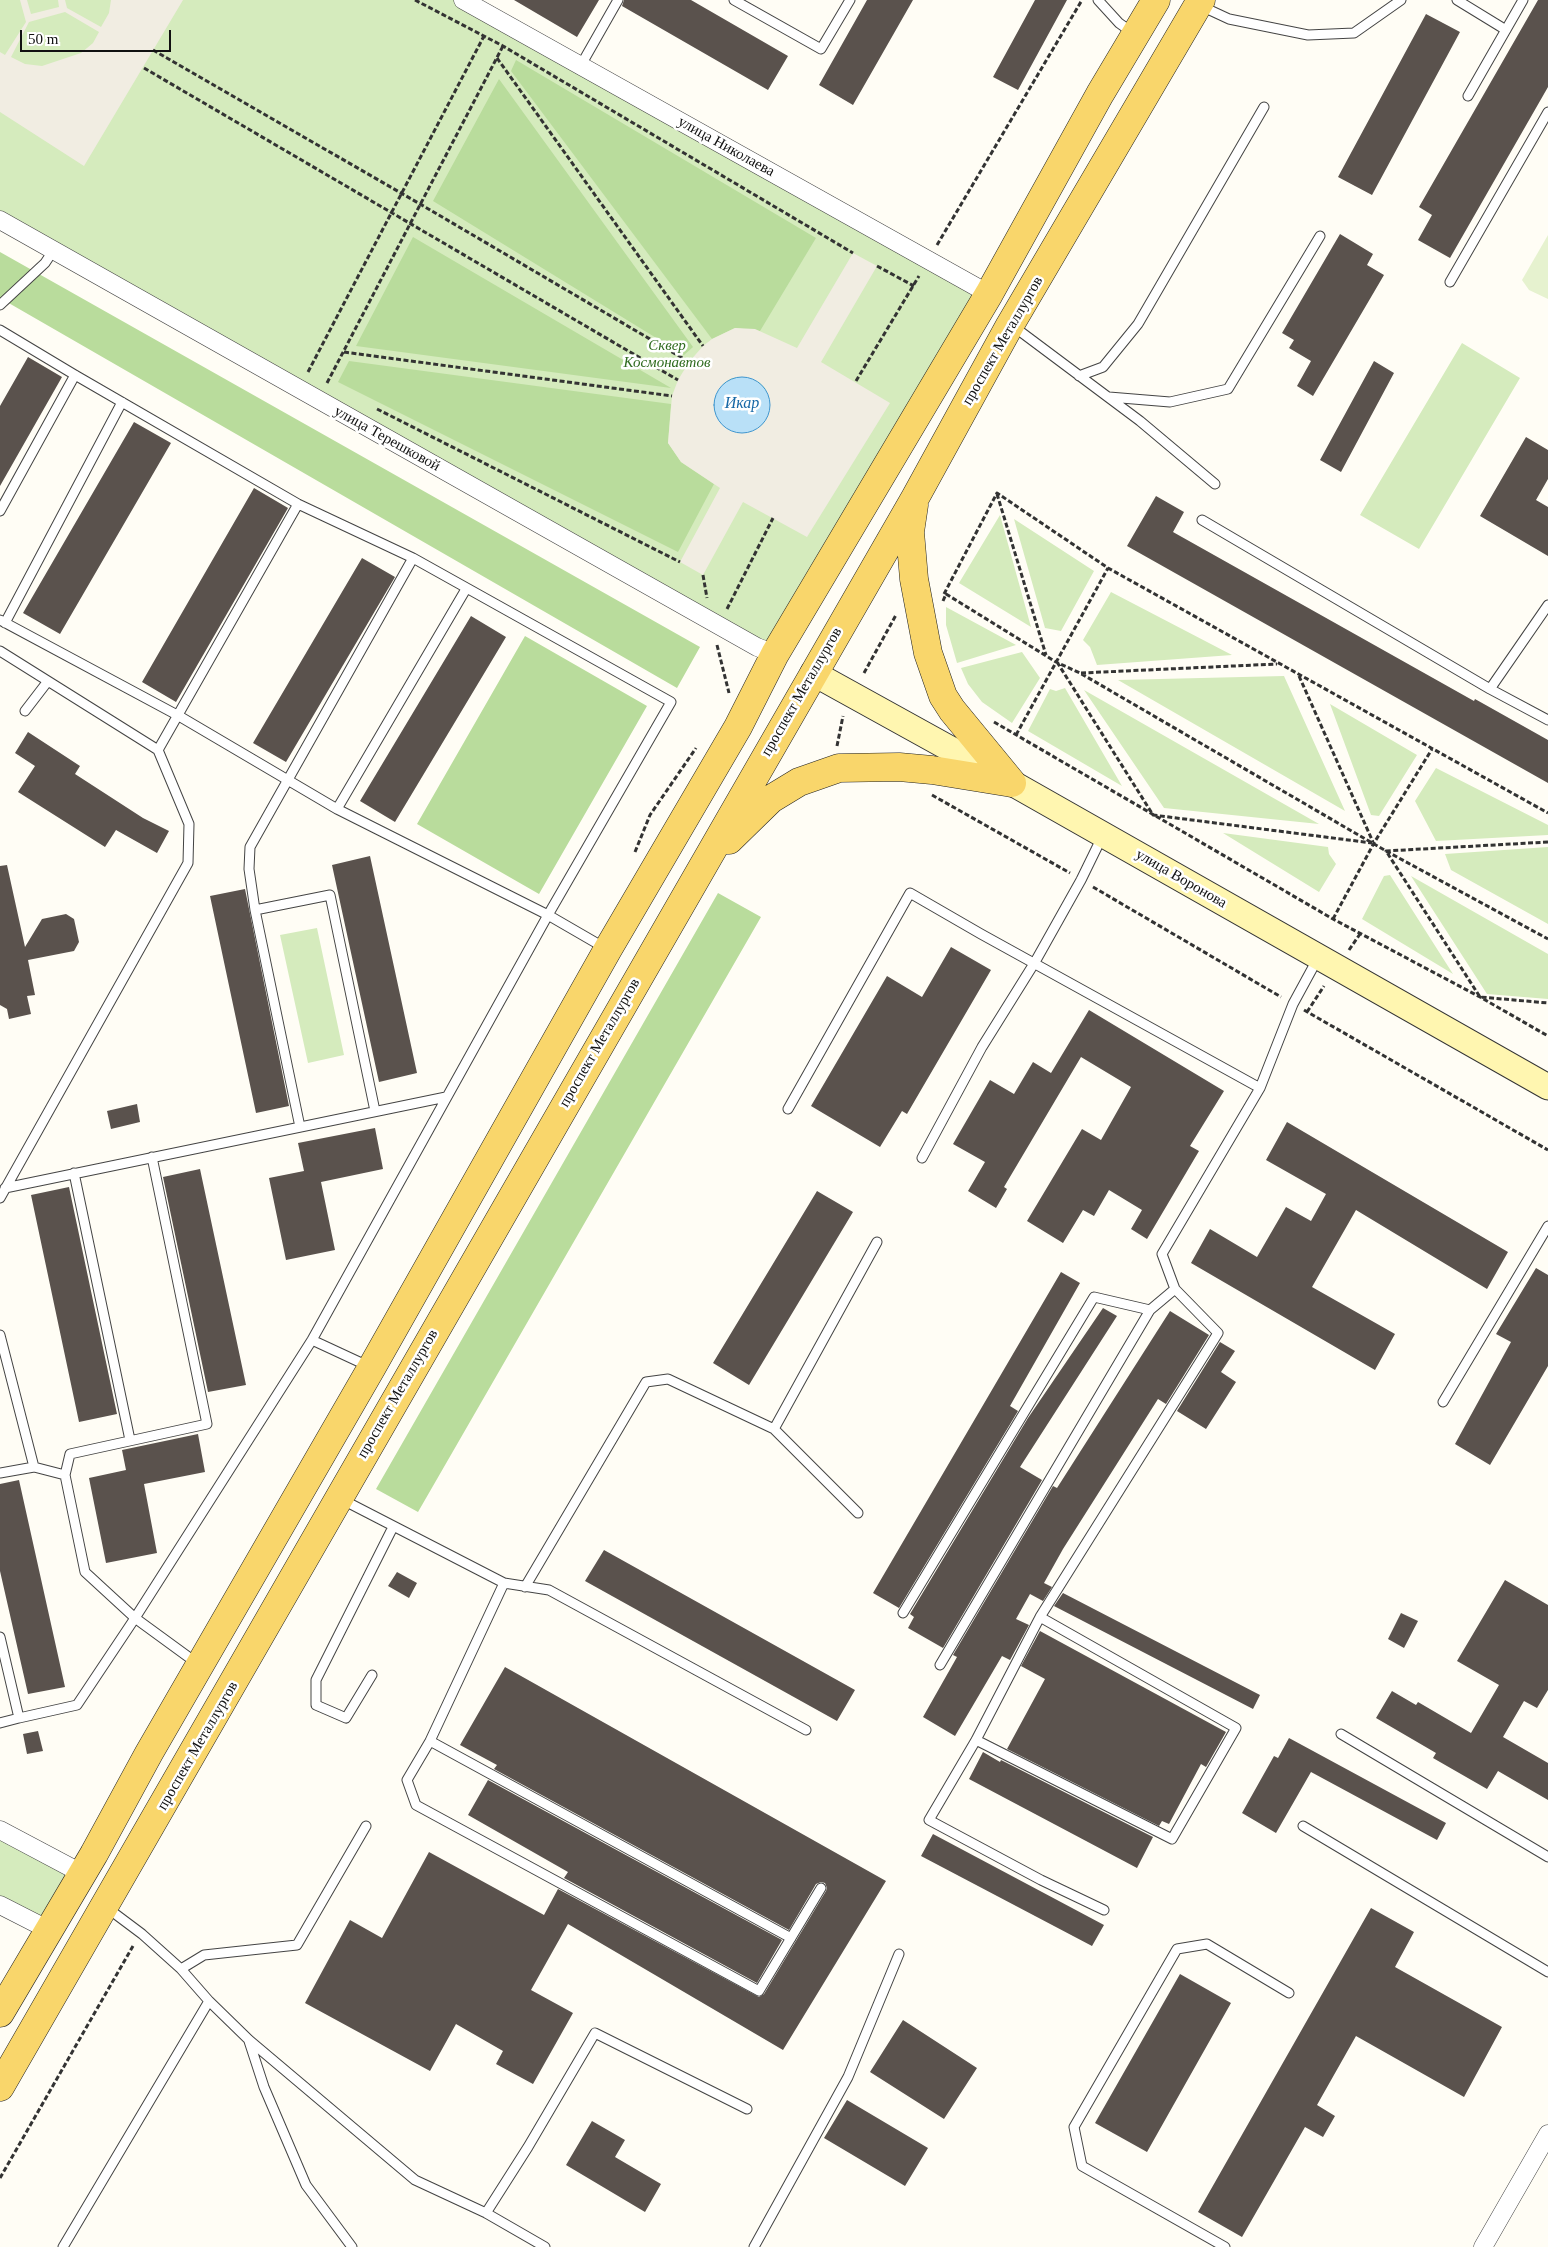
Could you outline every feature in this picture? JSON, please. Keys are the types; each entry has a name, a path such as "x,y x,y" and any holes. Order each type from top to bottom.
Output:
{"main road":[{"path":"0,2013 83,1874 608,949 738,727 775,654 989,294 1156,0"},
{"name":"проспект Металлургов","path":"0,2087 264,1632 338,1497 812,673 915,498 1015,318 1197,2"},
{"path":"989,294 1015,318"},
{"path":"915,498 910,532 914,579 928,653 940,689 952,710 1012,783"},
{"path":"775,654 812,673"},
{"name":"улица Воронова","path":"812,673 1104,834 1548,1087"},
{"path":"696,876 739,828 771,799 799,782 838,768 932,770 1012,783"},
{"path":"83,1874 109,1900"},
{"path":"49,1930 81,1948"}],"street":[{"name":"улица Николаева","path":"463,0 989,294"},
{"name":"улица Терешковой","path":"0,220 53,252 719,626 757,647 775,654"},
{"path":"0,1830 83,1874"},
{"path":"0,1905 49,1930"},
{"path":"1482,2247 1548,2134"}],"lane":[{"path":"581,66 618,0"},
{"path":"734,0 821,49 850,0"},
{"path":"1098,0 1119,23 1135,35"},
{"path":"1197,2 1229,19 1308,35 1354,33 1400,0"},
{"path":"1457,0 1506,30"},
{"path":"1468,96 1523,0"},
{"path":"1079,376 1103,367 1138,324 1264,107"},
{"path":"1450,282 1548,112"},
{"path":"1109,397 1170,402 1228,389 1320,236"},
{"path":"0,305 45,263 53,252"},
{"path":"1015,318 1079,376 1109,397 1215,484"},
{"path":"0,330 298,504 412,558 671,702 548,915 312,1340 135,1618 77,1705 0,1723"},
{"path":"0,511 75,375"},
{"path":"122,402 2,621 179,716 337,809 548,915 608,949"},
{"path":"158,750 298,504"},
{"path":"1202,520 1490,689 1548,720"},
{"path":"300,1127 255,910 249,869 250,847 412,558"},
{"path":"337,809 466,589"},
{"path":"1490,689 1548,605"},
{"path":"0,651 158,750 189,824 188,863 0,1198"},
{"path":"26,711 48,681"},
{"path":"922,1158 982,1047 1035,962 1081,880 1104,834"},
{"path":"788,1109 910,893 1260,1088"},
{"path":"255,910 330,895 375,1111"},
{"path":"1104,1910 1041,1880 929,1820 976,1740 1040,1617 1218,1332 1175,1289 1162,1254 1260,1088 1293,1004 1319,957"},
{"path":"5,1188 446,1097"},
{"path":"152,1157 207,1424 70,1454 65,1475 84,1572 135,1618 200,1666"},
{"path":"74,1173 130,1440"},
{"path":"1443,1402 1548,1226"},
{"path":"774,1430 877,1242"},
{"path":"940,1665 1150,1310 1175,1289"},
{"path":"903,1613 1094,1297 1150,1310"},
{"path":"0,1335 34,1466"},
{"path":"312,1340 372,1367"},
{"path":"525,1587 646,1382 668,1379 774,1430 858,1513"},
{"path":"0,1473 34,1466 65,1475"},
{"path":"338,1497 504,1583 549,1590 806,1730"},
{"path":"372,1675 346,1718 316,1705 316,1680 393,1527"},
{"path":"504,1583 430,1741 407,1780 416,1805 759,1991 821,1888"},
{"path":"976,1740 1172,1839 1236,1728 1040,1617"},
{"path":"0,1638 19,1718"},
{"path":"1341,1734 1548,1857"},
{"path":"430,1741 791,1938"},
{"path":"181,1969 204,1955 297,1945 366,1826"},
{"path":"1304,1826 1548,1972"},
{"path":"109,1900 142,1934 181,1969 248,2040 415,2180 486,2213 545,2247"},
{"path":"1225,2247 1082,2166 1074,2127 1177,1949 1207,1944 1290,1993"},
{"path":"754,2247 848,2077 900,1954"},
{"path":"63,2247 210,2001"},
{"path":"486,2213 528,2147 595,2033 748,2109"},
{"path":"248,2040 264,2087 306,2185 352,2247"}],"path":[{"path":"415,0 502,46 853,252"},
{"path":"856,381 1082,0"},
{"path":"307,372 484,36"},
{"path":"327,384 502,46"},
{"path":"153,50 689,362"},
{"path":"497,58 703,346"},
{"path":"144,68 678,380"},
{"path":"877,266 914,286"},
{"path":"344,352 672,396"},
{"path":"299,368 314,376"},
{"path":"320,380 336,388"},
{"path":"371,406 680,562"},
{"path":"997,493 1108,568 1548,813"},
{"path":"942,602 997,493"},
{"path":"997,493 1046,655"},
{"path":"719,626 773,518"},
{"path":"1016,735 1108,568"},
{"path":"946,594 1056,662 1080,673 1386,851 1548,939"},
{"path":"864,673 900,607"},
{"path":"1056,662 1153,815"},
{"path":"1080,673 1278,664"},
{"path":"1298,675 1374,843"},
{"path":"836,751 845,708"},
{"path":"986,718 1333,919 1480,997 1548,1036"},
{"path":"632,859 650,814 698,746"},
{"path":"1333,919 1374,843 1432,749"},
{"path":"927,792 1548,1150"},
{"path":"1153,815 1374,843"},
{"path":"1386,851 1548,842"},
{"path":"1386,851 1480,997"},
{"path":"1480,997 1548,1002"},
{"path":"0,2178 135,1943"}],"green space":[{"name":"Сквер Космонавтов","path":"0,0 463,0 989,294 775,654 0,220"},
{"path":"516,60 816,238 760,331 735,328 712,339 511,71"},
{"path":"499,79 693,347 684,355 433,201"},
{"path":"1548,235 1548,299 1529,290 1522,280"},
{"path":"413,237 671,388 356,346"},
{"path":"0,252 700,647 677,688 0,298"},
{"path":"1462,343 1520,378 1419,549 1360,515"},
{"path":"349,361 671,404 668,443 681,462 714,484 678,552 338,382"},
{"path":"1000,515 1031,627 959,583"},
{"path":"1014,519 1094,571 1061,631 1045,628"},
{"path":"1111,592 1232,655 1097,665 1090,647 1083,640"},
{"path":"946,607 1016,645 957,663 946,625"},
{"path":"525,636 647,706 539,894 417,824"},
{"path":"1022,652 1040,678 1012,723 982,702 968,684 961,668"},
{"path":"1284,676 1345,811 1118,680"},
{"path":"1065,688 1122,786 1028,731 1050,689 1056,691"},
{"path":"1084,690 1319,824 1164,808"},
{"path":"1330,704 1417,755 1379,816 1371,815"},
{"path":"1436,768 1548,825 1548,835 1436,841 1415,801"},
{"path":"1223,833 1328,847 1329,854 1336,864 1319,892"},
{"path":"1548,847 1548,924 1451,870 1445,854"},
{"path":"1390,875 1453,974 1362,919 1384,876"},
{"path":"1411,876 1548,954 1548,999 1487,994"},
{"path":"718,893 761,917 418,1512 376,1489"},
{"path":"317,928 344,1055 308,1063 280,935"},
{"path":"0,1831 83,1874 49,1930 0,1905"}],"shaded area":[{"path":"20,0 27,0 31,14 59,7 58,0 65,0 67,8 101,27 109,13 111,0 183,0 84,166 0,112 0,52 5,55 26,22","holes":["65,12 99,32 93,43 81,53 42,66 25,64 11,57 29,22"]},
{"path":"853,253 877,266 821,362 890,403 807,537 743,502 703,575 680,562 720,488 681,462 668,443 672,396 678,380 689,362 703,346 712,339 735,328 755,329 797,348","holes":["742,377 759,382 766,389 763,424 747,432 717,417 714,408 715,398 724,383 732,378"]}],"water":[{"name":"Икар","path":"742,377 753,379 762,385 768,394 770,405 768,416 762,425 753,431 742,433 731,431 722,425 716,416 714,405 716,394 722,385 731,379"}],"building":[{"path":"514,0 599,0 577,37"},
{"path":"624,0 691,0 788,56 768,90 622,6"},
{"path":"867,0 913,0 853,105 819,85"},
{"path":"1035,0 1067,0 1018,90 993,77"},
{"path":"1538,0 1548,0 1548,87 1450,258 1418,240 1432,215 1419,207"},
{"path":"1426,14 1460,32 1372,195 1338,177"},
{"path":"1340,234 1373,254 1367,265 1384,275 1313,396 1297,386 1311,361 1289,348 1294,340 1282,333"},
{"path":"28,357 62,377 0,486 0,406"},
{"path":"1374,361 1394,373 1341,472 1320,460"},
{"path":"134,422 171,443 60,634 23,613"},
{"path":"1526,437 1548,450 1548,479 1536,500 1548,507 1548,556 1480,516"},
{"path":"254,488 288,508 176,702 142,682"},
{"path":"1156,496 1184,512 1173,532 1474,701 1475,699 1548,740 1548,783 1127,546"},
{"path":"362,558 395,577 286,762 253,743"},
{"path":"471,616 506,637 395,822 360,801"},
{"path":"28,732 80,766 75,774 143,818 169,831 157,853 116,830 105,847 18,792 35,766 15,753"},
{"path":"370,856 417,1073 379,1082 332,865"},
{"path":"7,865 25,947 42,919 66,914 74,919 79,942 74,951 28,960 35,995 27,996 31,1014 9,1019 7,1009 0,1005 0,866"},
{"path":"245,889 289,1106 256,1113 210,896"},
{"path":"951,947 991,970 907,1114 902,1111 880,1147 811,1106 887,976 922,997"},
{"path":"1089,1010 1224,1091 1190,1146 1199,1151 1147,1239 1131,1229 1142,1210 1109,1190 1094,1216 1083,1210 1063,1243 1027,1221 1082,1129 1101,1140 1131,1087 1081,1057 1004,1187 1007,1189 996,1208 968,1191 985,1162 953,1144 990,1080 1014,1094 1033,1062 1051,1073"},
{"path":"137,1104 140,1122 111,1129 107,1111"},
{"path":"1287,1122 1508,1252 1487,1289 1356,1210 1312,1287 1395,1334 1375,1370 1191,1263 1210,1229 1257,1257 1286,1207 1311,1221 1326,1194 1266,1160"},
{"path":"375,1128 383,1169 321,1182 335,1250 286,1260 269,1178 304,1171 298,1143"},
{"path":"200,1169 246,1385 208,1392 163,1177"},
{"path":"69,1187 117,1414 79,1422 31,1195"},
{"path":"817,1191 853,1212 749,1385 713,1363"},
{"path":"1536,1268 1548,1275 1548,1366 1490,1465 1455,1444 1511,1342 1496,1334"},
{"path":"1061,1272 1080,1283 1010,1406 1018,1411 899,1608 873,1593"},
{"path":"1103,1308 1117,1316 1020,1467 1042,1480 943,1648 908,1628 914,1617 910,1614 1028,1418"},
{"path":"1170,1311 1209,1335 1166,1404 1158,1399 1063,1549 1044,1583 1052,1587 1043,1601 1030,1594 1016,1619 1029,1625 1010,1660 1002,1656 955,1736 923,1717 957,1657 953,1655 1053,1486 1057,1488"},
{"path":"1220,1342 1235,1351 1221,1372 1236,1382 1206,1429 1177,1411"},
{"path":"198,1434 205,1472 144,1484 157,1553 106,1563 89,1478 126,1470 122,1450"},
{"path":"19,1480 65,1687 28,1694 0,1571 0,1484"},
{"path":"604,1550 855,1690 837,1721 585,1581"},
{"path":"397,1572 417,1583 409,1598 388,1586"},
{"path":"1505,1580 1548,1605 1548,1690 1537,1708 1524,1701 1503,1737 1548,1763 1548,1800 1498,1771 1487,1789 1433,1758 1436,1753 1376,1718 1392,1691 1416,1705 1418,1702 1471,1733 1499,1685 1457,1661"},
{"path":"1063,1593 1260,1695 1253,1709 1054,1606"},
{"path":"1401,1613 1418,1621 1404,1648 1388,1639"},
{"path":"1040,1631 1226,1732 1206,1767 1201,1764 1169,1824 1162,1821 1159,1826 1007,1749 1045,1679 1021,1666"},
{"path":"505,1667 886,1881 783,2050 568,1924 531,1990 573,2013 533,2084 496,2064 503,2051 456,2024 430,2071 305,2003 350,1920 382,1938 429,1852 544,1915 558,1889 759,1997 764,1994 826,1891 825,1883 816,1884 789,1930 494,1769 497,1765 460,1745"},
{"path":"38,1731 43,1751 27,1754 23,1734"},
{"path":"1289,1738 1446,1823 1437,1840 1311,1772 1276,1833 1242,1813 1274,1756 1278,1758"},
{"path":"983,1752 1153,1837 1137,1868 969,1779"},
{"path":"488,1780 782,1940 757,1983 564,1878 568,1872 468,1815"},
{"path":"933,1834 1104,1925 1092,1946 921,1856"},
{"path":"1371,1908 1414,1932 1395,1967 1502,2027 1464,2097 1356,2036 1317,2105 1335,2116 1323,2137 1305,2127 1242,2237 1198,2212"},
{"path":"1180,1974 1231,2003 1147,2152 1095,2123"},
{"path":"903,2020 977,2068 944,2119 870,2072"},
{"path":"847,2100 928,2148 905,2186 824,2138"},
{"path":"592,2121 625,2140 615,2157 661,2184 645,2212 566,2165"}]}
